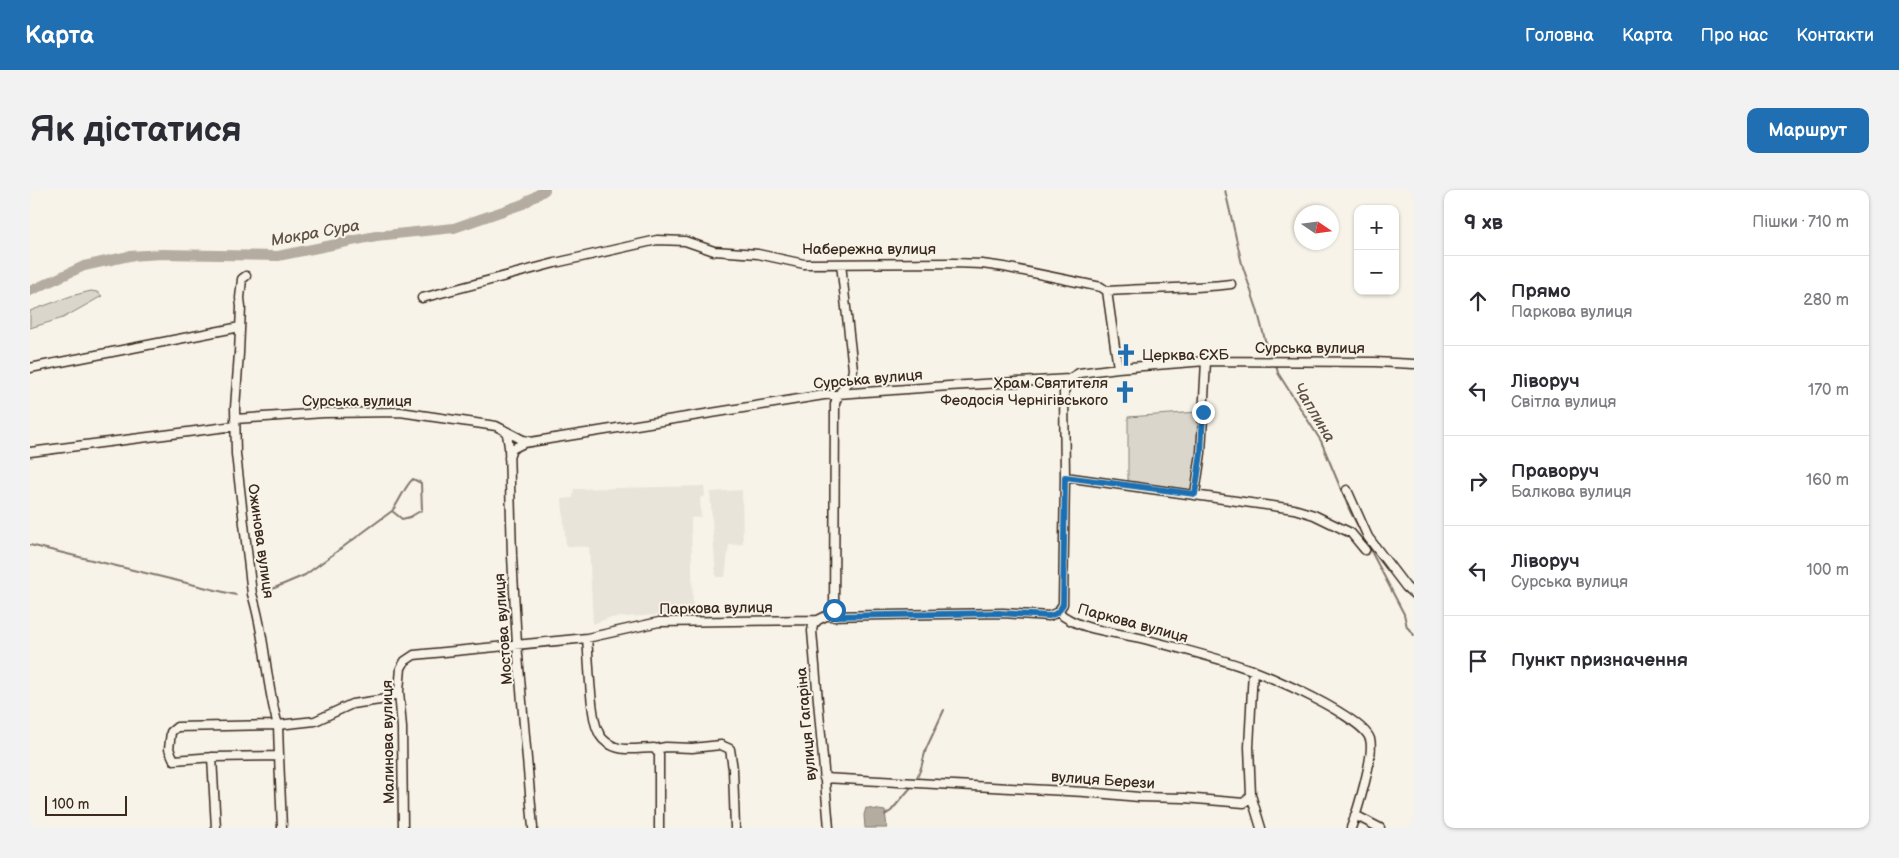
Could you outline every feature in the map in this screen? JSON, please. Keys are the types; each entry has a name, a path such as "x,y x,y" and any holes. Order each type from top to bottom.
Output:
{"street":[{"name":"Набережна вулиця","path":"422,298 555,263 657,240 685,241 714,251 758,254 804,264 982,264 1101,287 1107,291 1130,288 1198,288 1231,284"},
{"path":"834,616 835,404 838,395 851,380 853,368 841,264"},
{"name":"Ожинова вулиця","path":"246,276 242,279 241,285 235,423 237,469 252,594 259,616 270,700 278,725 279,756"},
{"path":"1107,291 1118,368"},
{"path":"30,368 240,327"},
{"path":"1195,494 1201,453 1206,361"},
{"name":"Сурська вулиця","path":"509,458 515,446 534,442 824,395 1069,379 1079,373 1206,361 1414,364"},
{"path":"1058,612 1063,604 1064,392 1069,379"},
{"name":"Сурська вулиця","path":"30,452 235,423 324,413 400,412 482,423 500,427 523,440 534,442"},
{"name":"Мостова вулиця","path":"504,430 509,440 512,556 517,644 533,828"},
{"path":"1065,477 1286,508 1314,515 1351,533 1364,550"},
{"path":"1347,490 1368,536 1406,588 1414,594"},
{"name":"Паркова вулиця","path":"409,657 419,653 587,638 660,622 818,620 826,616 999,613 1049,616 1058,612 1067,620 1086,626 1143,638 1252,670 1318,700 1345,716 1370,737 1371,749 1355,815"},
{"name":"вулиця Гагаріна","path":"818,620 813,625 812,631 829,828"},
{"path":"587,638 593,712 597,730 602,738 616,747 655,749 721,745 730,749 736,828"},
{"name":"Малинова вулиця","path":"403,828 402,728 399,691 401,668 409,657"},
{"path":"1252,670 1249,747 1250,795 1262,828"},
{"path":"282,828 279,756 212,757 174,760 169,750 171,732 177,727 278,725 315,721 352,704 387,699 399,691"},
{"path":"655,749 659,756 659,828"},
{"path":"212,757 216,825"},
{"name":"вулиця Берези","path":"824,778 1084,792 1139,798 1184,798 1240,804 1247,802 1250,795"},
{"path":"1351,828 1355,815 1380,828"}],"shaded area":[{"path":"91,291 97,292 102,296 63,318 30,328 30,311"},
{"path":"1199,412 1200,424 1194,492 1128,482 1128,417"},
{"path":"704,486 705,496 700,498 701,517 691,518 693,613 609,618 593,624 589,547 566,546 562,499 573,498 574,489"},
{"path":"742,490 743,544 729,545 725,577 716,577 710,492"},
{"path":"866,808 885,811 887,828 865,828 864,815"}],"waterway":[{"name":"Мокра Сура","path":"30,291 84,266 129,256 162,254 278,256 376,236 454,228 523,204 545,190"},
{"name":"Чаплина","path":"1225,190 1242,264 1265,340 1274,360"},
{"name":"Чаплина","path":"1276,365 1278,373 1321,441 1350,511 1404,614 1407,627 1414,635"},
{"path":"272,589 305,575 392,511 413,479 421,483 422,510 402,519 392,511"},
{"path":"30,545 236,595"},
{"path":"916,780 926,749 944,710"},
{"path":"885,815 891,811 912,786"}],"place":[{"name":"Церква ЄХБ","path":"1126,355"},
{"name":"Храм Святителя Феодосія Чернігівського","path":"1125,392"}],"route":[{"path":"834,610 834,616 999,613 1054,615 1063,604 1065,477 1195,494 1199,474 1203,412"}]}
